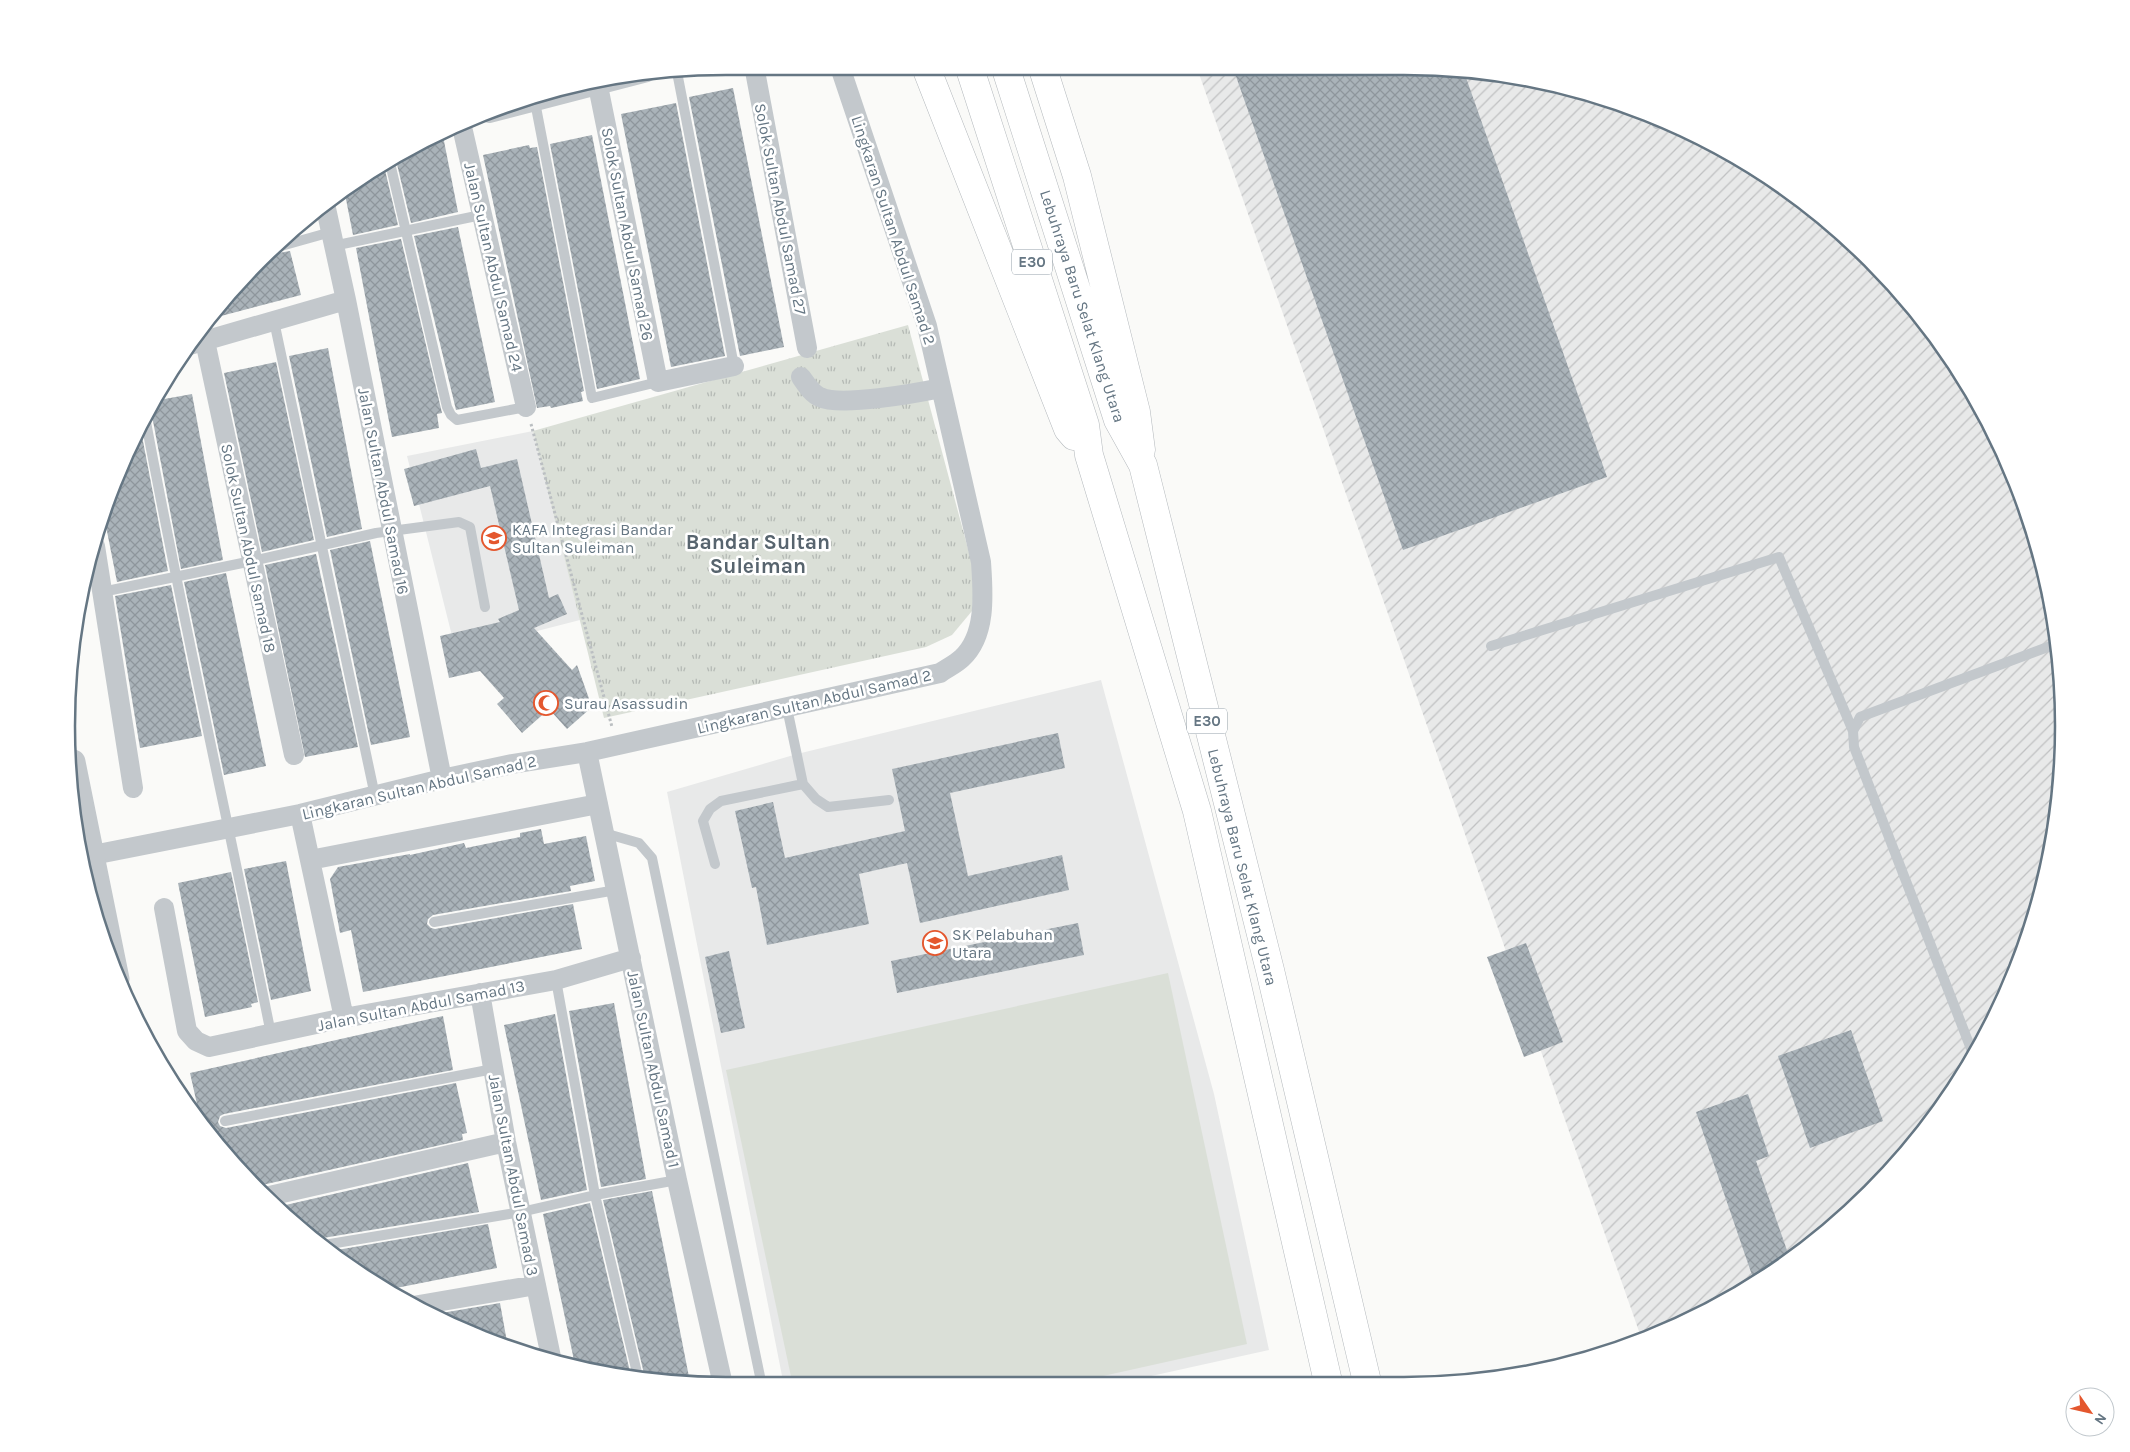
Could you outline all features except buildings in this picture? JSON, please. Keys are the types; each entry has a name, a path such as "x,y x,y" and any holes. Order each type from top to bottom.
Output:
{"highway":[{"path":"929,75 1068,429 1089,455"},
{"name":"Lebuhraya Baru Selat Klang Utara","path":"972,75 1085,425 1089,455 1197,811 1327,1377"},
{"name":"Lebuhraya Baru Selat Klang Utara","path":"1008,75 1118,420 1143,465 1270,970 1366,1377"},
{"path":"1045,75 1079,185 1136,412 1143,465"}],"street":[{"name":"Solok Sultan Abdul Samad 27","path":"756,75 807,348"},
{"name":"Lingkaran Sultan Abdul Samad 2","path":"92,855 300,814 442,779 587,752 787,708 940,673 964,657 978,632 983,599 981,562 927,326 844,75"},
{"name":"Solok Sultan Abdul Samad 26","path":"598,88 658,382"},
{"name":"Jalan Sultan Abdul Samad 24","path":"463,131 526,407"},
{"name":"Jalan Sultan Abdul Samad 16","path":"327,213 442,779"},
{"path":"201,342 346,300"},
{"name":"Solok Sultan Abdul Samad 18","path":"199,345 252,561 294,755"},
{"path":"658,382 734,366"},
{"path":"801,377 820,397 833,401 901,396 941,388"},
{"path":"97,558 133,788"},
{"name":"Jalan Sultan Abdul Samad 1","path":"587,752 677,1180 721,1377"},
{"path":"78,787 105,919"},
{"path":"310,860 598,804"},
{"path":"300,814 344,1018"},
{"name":"Jalan Sultan Abdul Samad 13","path":"164,908 187,1031 196,1041 209,1047 344,1018 480,992 556,980 631,958"},
{"name":"Jalan Sultan Abdul Samad 3","path":"480,992 506,1142 550,1352"},
{"path":"275,1195 506,1142"},
{"path":"426,1304 536,1285"}],"lane":[{"path":"678,77 734,366"},
{"path":"535,104 592,398 658,382"},
{"path":"391,168 447,408 451,416 457,420 526,407"},
{"path":"287,246 332,239 405,232 481,215"},
{"path":"274,321 320,545 375,796"},
{"path":"147,428 175,577 230,828 271,1034"},
{"path":"102,592 320,545 392,531 459,522 470,527 486,607"},
{"path":"1492,646 1778,557 1853,731 1854,747 1970,1047"},
{"path":"1853,731 1860,716 2050,646"},
{"path":"787,708 803,784 816,799 828,807 889,800"},
{"path":"715,864 703,821 710,809 721,801 803,784"},
{"path":"604,833 639,843 652,858 760,1377"},
{"path":"434,922 616,890"},
{"path":"556,980 595,1195 636,1370"},
{"path":"225,1121 493,1069"},
{"path":"332,1244 521,1212 595,1195 677,1180"}],"path":[{"path":"526,407 617,745"}],"shaded area":[{"path":"1199,75 1404,75 1447,76 1489,81 1572,97 1613,110 1692,142 1730,162 1766,185 1833,237 1893,297 1920,330 1945,364 1988,438 2020,517 2033,558 2049,641 2054,683 2054,769 2042,853 2033,894 2005,975 1988,1014 1968,1052 1920,1122 1864,1186 1833,1215 1766,1267 1730,1290 1692,1310 1639,1332"},
{"name":"KAFA Integrasi Bandar Sultan Suleiman","path":"533,431 580,620 456,652 407,456"},
{"name":"SK Pelabuhan Utara","path":"1101,680 1214,1094 1269,1350 1147,1377 782,1377 667,792 797,754"}],"green space":[{"path":"908,325 975,575 972,611 952,635 926,647 604,718 533,431"},
{"path":"1168,973 1247,1344 1098,1377 791,1377 726,1070"}],"place":[{"name":"KAFA Integrasi Bandar Sultan Suleiman","path":"494,538"},
{"name":"Surau Asassudin","path":"546,703"},
{"name":"SK Pelabuhan Utara","path":"935,943"}],"district":[{"name":"Bandar Sultan Suleiman","path":"758,554"}]}
